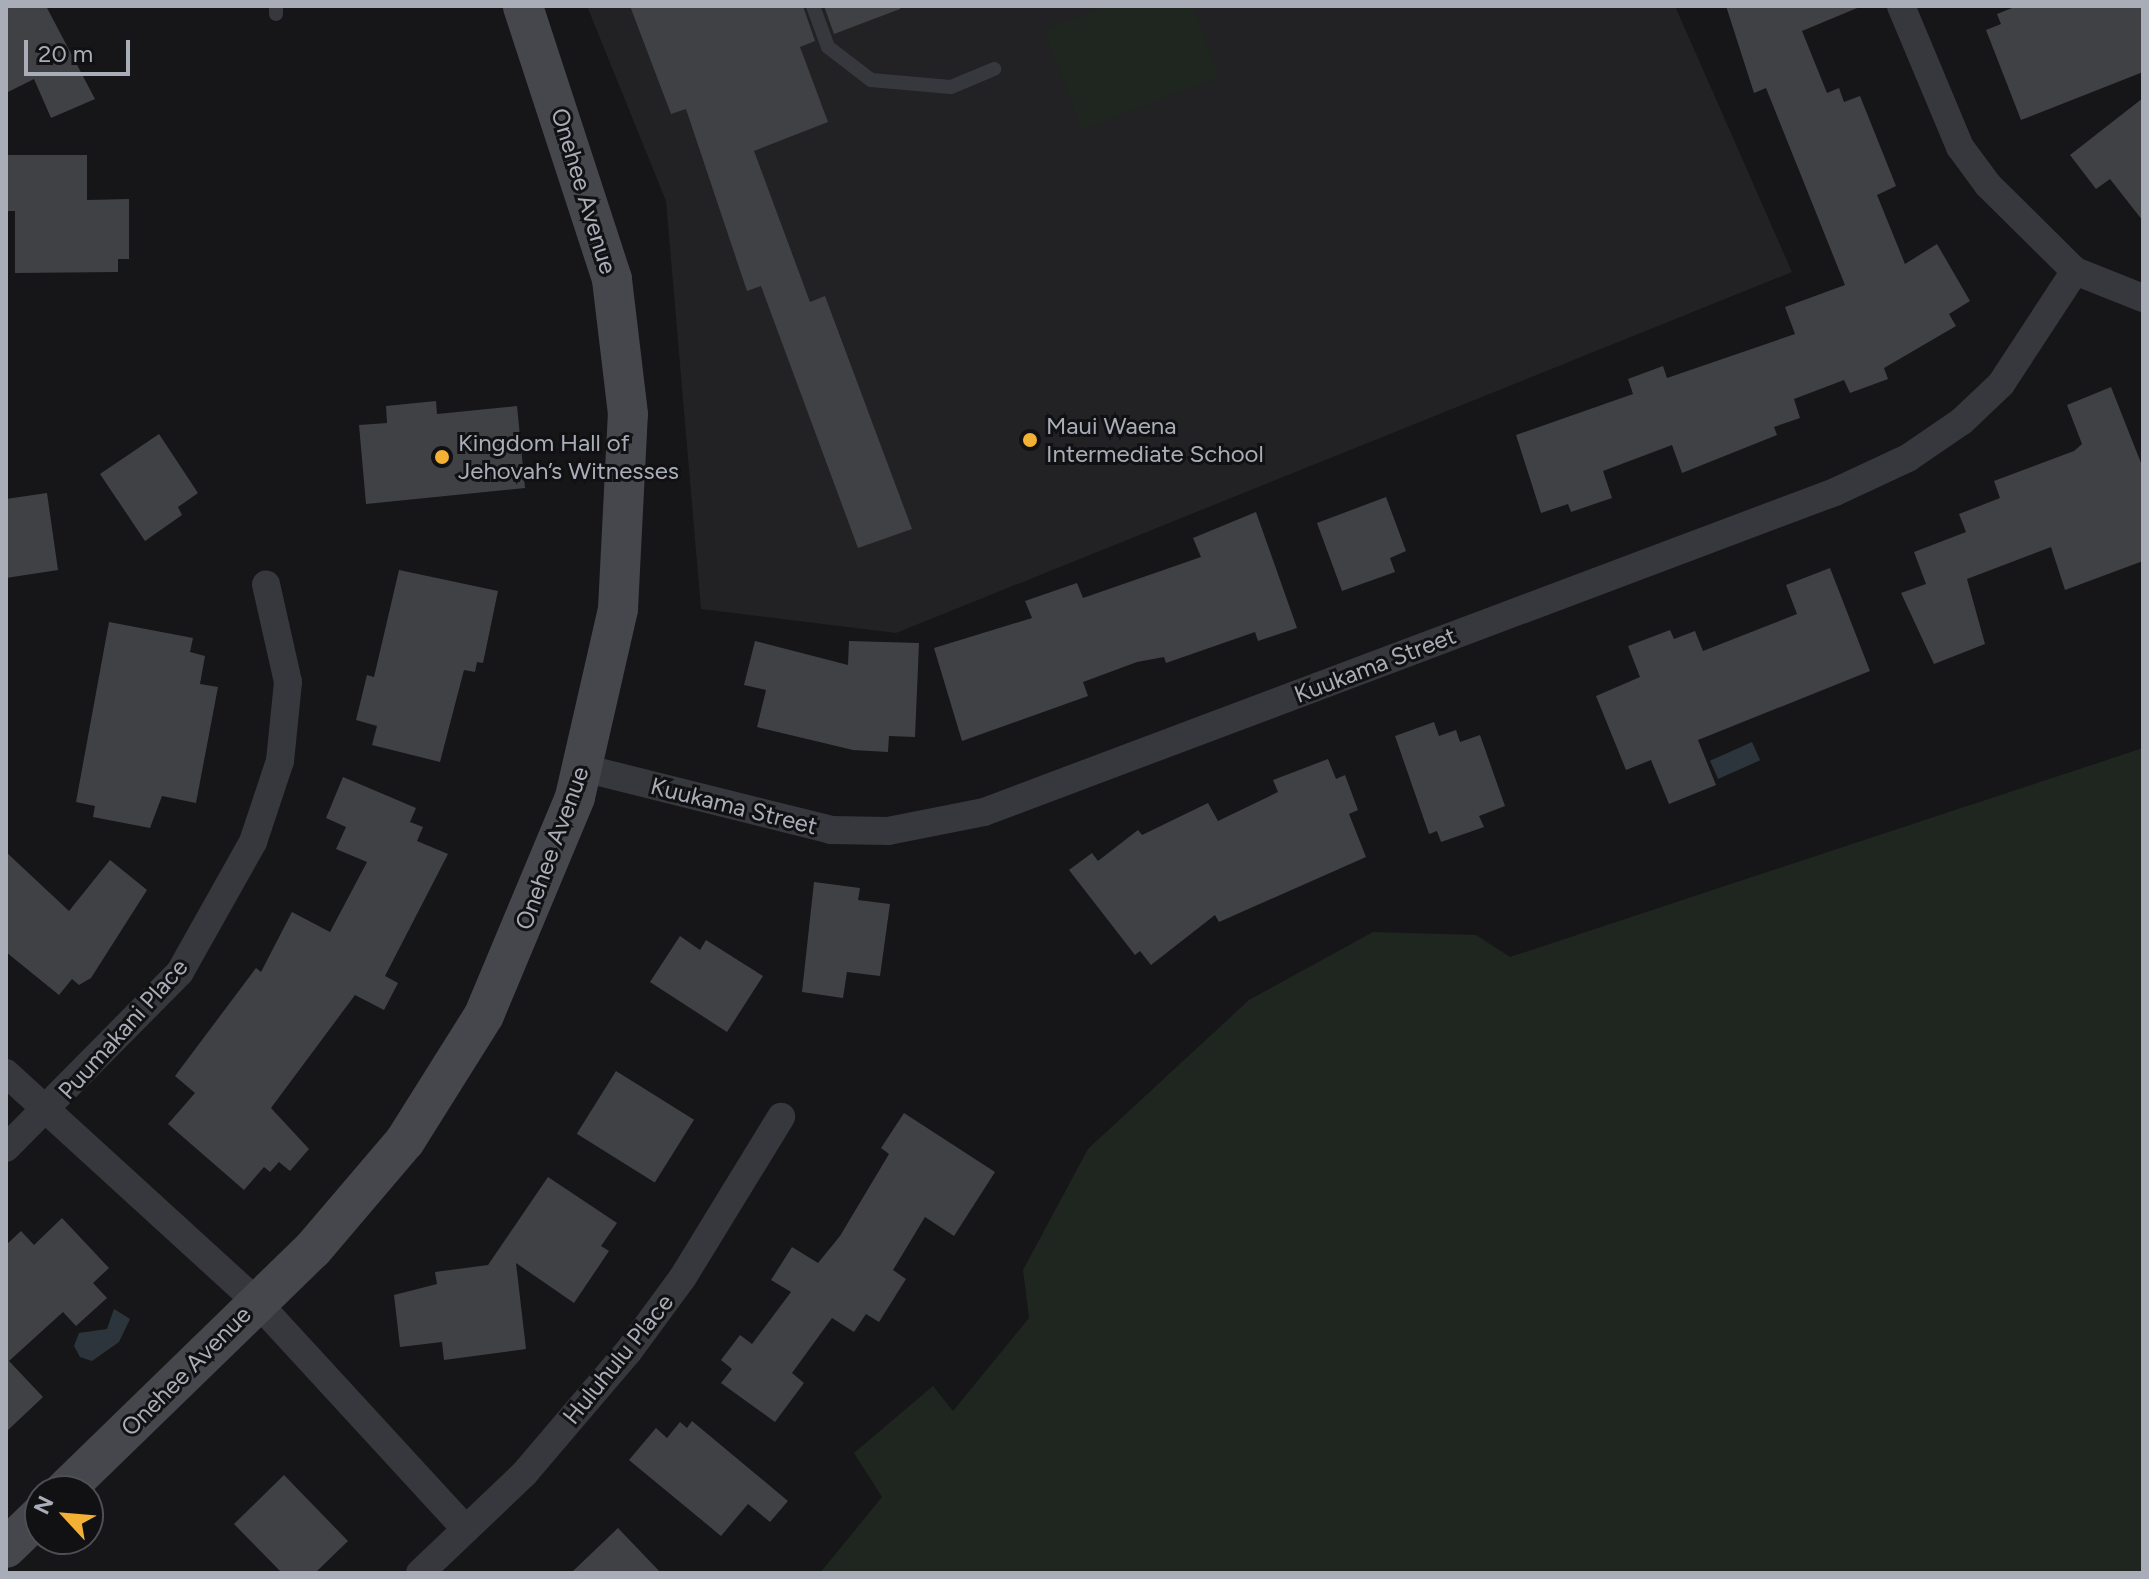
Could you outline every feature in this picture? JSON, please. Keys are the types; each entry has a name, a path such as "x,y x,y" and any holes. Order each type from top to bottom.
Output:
{"street":[{"name":"Onehee Avenue","path":"80,1475 313,1249 405,1141 484,1015 544,885 583,768 618,609 628,414 612,279 523,6"},
{"path":"1901,6 1960,147 2027,229 2075,271 2143,298"},
{"name":"Kuukama Street","path":"583,768 831,830 888,831 984,812 1835,492 1908,458 1962,421 2001,384 2075,271"},
{"name":"Puumakani Place","path":"6,1148 47,1111 180,972 253,842 280,761 288,682 266,584"},
{"path":"6,1073 256,1301 466,1529"},
{"name":"Huluhulu Place","path":"420,1573 524,1474 628,1352 683,1277 781,1117"},
{"path":"6,1548 24,1531"}],"lane":[{"path":"813,6 828,47 871,80 951,87 994,69"}],"shaded area":[{"name":"Maui Waena Intermediate School","path":"587,6 1675,6 1792,272 896,633 701,609 666,201"},
{"path":"1107,6 1193,6 1219,77 1082,130 1044,30"},
{"path":"1752,742 1760,760 1718,779 1710,761"},
{"path":"2143,748 2143,1573 820,1573 882,1497 854,1453 933,1386 953,1411 1029,1318 1023,1270 1088,1149 1249,1000 1373,932 1476,935 1510,957"},
{"path":"114,1309 130,1319 119,1342 92,1361 80,1357 74,1346 79,1333 107,1329"}],"building":[{"path":"6,6 46,6 95,99 51,118 34,79 6,93"},
{"path":"630,6 803,6 815,41 800,47 828,122 754,151 810,302 825,296 912,529 858,548 761,286 747,291 686,109 671,114"},
{"path":"824,6 900,6 900,9 834,34"},
{"path":"1726,6 1862,6 1802,31 1827,93 1839,88 1844,102 1860,96 1896,186 1877,195 1905,264 1937,244 1970,301 1949,314 1956,326 1884,368 1888,379 1850,393 1844,380 1794,399 1800,418 1774,427 1777,435 1682,473 1672,445 1603,471 1612,498 1571,512 1568,504 1541,513 1516,435 1633,394 1628,379 1663,366 1667,378 1795,334 1785,307 1845,285 1766,88 1754,93"},
{"path":"2017,6 2143,6 2143,72 2021,120 1986,30 2001,24 1997,14"},
{"path":"2143,98 2143,221 2110,179 2096,189 2070,155"},
{"path":"6,155 87,155 87,200 129,199 129,259 118,259 118,272 15,273 15,211 6,211"},
{"path":"2111,387 2143,468 2143,561 2065,590 2051,547 1967,579 1985,644 1934,664 1901,593 1926,584 1914,552 1966,532 1959,514 2000,498 1994,481 2074,451 2082,444 2067,405"},
{"name":"Kingdom Hall of Jehovah’s Witnesses","path":"436,401 437,414 517,406 525,488 366,504 359,425 387,423 386,406"},
{"path":"159,434 198,493 178,507 182,515 145,541 100,474"},
{"path":"47,493 58,570 6,578 6,499"},
{"path":"1386,497 1406,551 1390,558 1395,572 1342,591 1317,523"},
{"path":"1256,512 1297,628 1258,641 1255,632 1166,663 1164,657 1137,662 1083,682 1088,696 962,741 934,648 1032,618 1025,601 1077,583 1083,598 1201,557 1193,538"},
{"path":"1830,568 1870,671 1698,740 1716,785 1669,804 1651,760 1626,770 1596,696 1640,677 1628,646 1670,630 1674,639 1695,631 1703,651 1797,614 1786,585"},
{"path":"399,570 498,591 483,663 477,662 475,672 464,670 440,762 372,745 377,726 356,720 367,675 374,677"},
{"path":"109,622 193,638 190,652 205,656 200,684 218,687 196,803 162,796 150,828 93,817 95,806 76,802"},
{"path":"755,641 848,665 849,641 919,643 915,737 889,736 888,752 853,750 757,727 766,690 744,685"},
{"path":"1434,722 1439,736 1456,730 1460,742 1480,735 1505,806 1479,816 1484,827 1441,842 1437,831 1429,834 1395,736"},
{"path":"1328,759 1336,779 1345,775 1358,810 1349,814 1366,857 1219,922 1215,915 1151,965 1140,951 1135,955 1069,870 1092,853 1098,861 1138,830 1142,835 1208,803 1218,821 1278,792 1273,780"},
{"path":"343,777 416,808 410,822 423,827 417,841 448,854 385,976 398,983 384,1010 355,995 271,1108 309,1149 290,1171 279,1162 270,1172 264,1167 244,1190 168,1124 195,1093 175,1076 256,968 261,972 292,912 330,932 367,862 336,849 346,827 326,818"},
{"path":"6,852 69,911 110,860 147,890 91,978 79,985 72,979 59,995 6,952"},
{"path":"814,882 860,888 858,900 890,904 880,976 847,972 843,998 802,992"},
{"path":"680,936 700,950 706,940 763,976 727,1032 650,982"},
{"path":"616,1071 694,1120 655,1183 577,1134"},
{"path":"904,1113 995,1172 954,1236 925,1217 893,1270 906,1279 879,1322 866,1314 854,1332 832,1318 792,1373 804,1383 775,1422 721,1383 732,1369 721,1360 740,1335 752,1344 791,1292 771,1280 792,1247 818,1263 840,1236 889,1154 881,1148"},
{"path":"548,1177 617,1223 601,1246 609,1251 574,1303 516,1263 526,1349 444,1360 442,1342 400,1347 394,1295 437,1284 435,1272 488,1265"},
{"path":"62,1218 109,1268 93,1283 107,1298 76,1326 63,1312 9,1361 43,1397 6,1432 6,1245 21,1231 34,1245"},
{"path":"692,1421 788,1501 770,1522 748,1504 721,1536 629,1460 656,1428 667,1438 680,1422 687,1428"},
{"path":"284,1475 348,1541 315,1573 282,1573 234,1524"},
{"path":"618,1528 661,1573 571,1573"}],"place":[{"name":"Maui Waena Intermediate School","path":"1030,440"},
{"name":"Kingdom Hall of Jehovah’s Witnesses","path":"442,457"}]}
